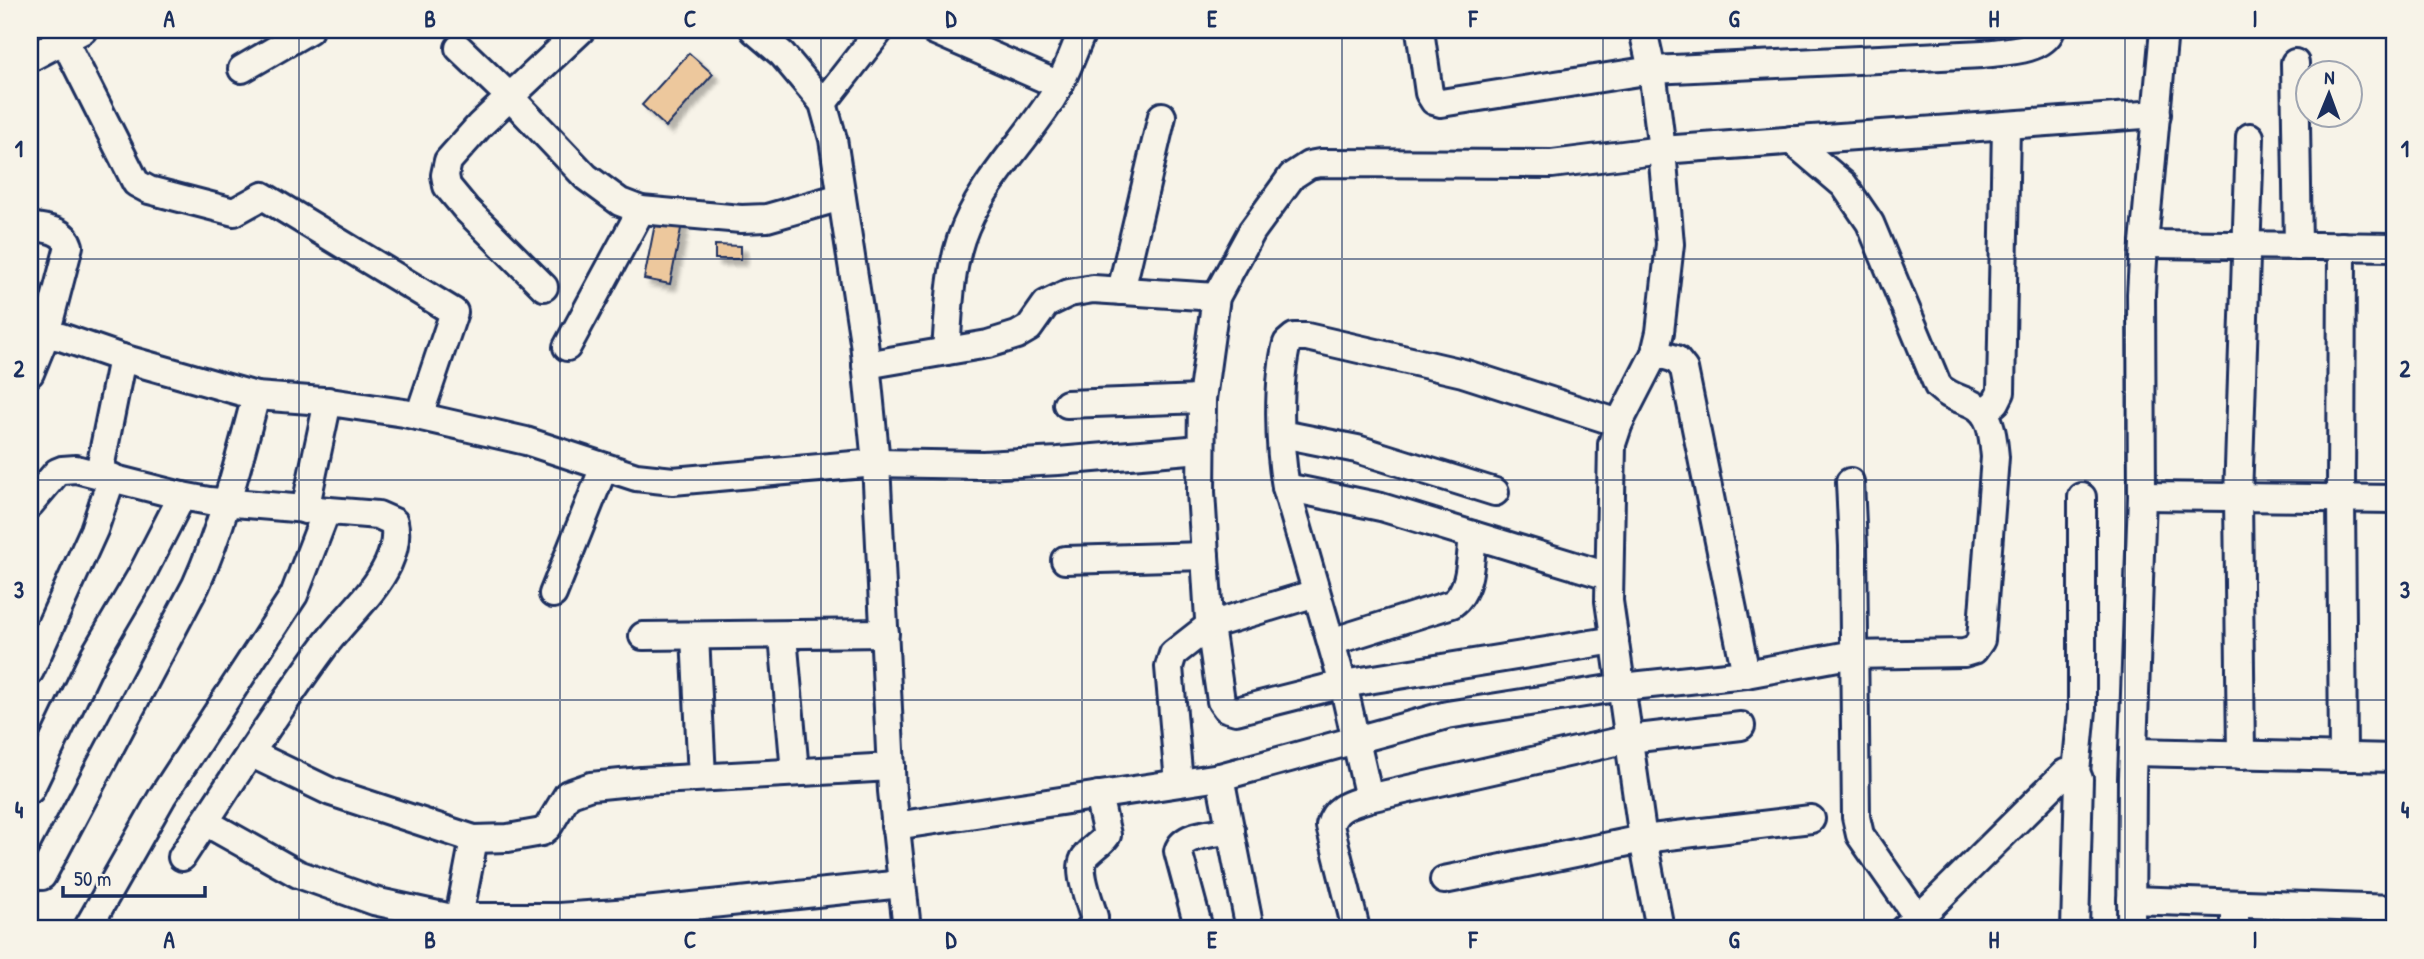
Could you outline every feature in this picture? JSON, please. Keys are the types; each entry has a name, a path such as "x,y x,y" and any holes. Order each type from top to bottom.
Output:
{"street":[{"path":"242,69 309,30"},
{"path":"544,287 466,209 447,186 445,176 448,161 480,125 580,30"},
{"path":"754,30 782,54 823,103 833,139 866,365 876,463 891,767 907,929"},
{"path":"823,103 880,30"},
{"path":"933,30 1059,85"},
{"path":"946,351 952,275 964,231 989,187 1044,111 1059,85 1083,30"},
{"path":"1420,30 1429,93 1434,101 1441,103 1652,70 1983,54 2033,46 2044,41 2051,30"},
{"path":"1643,30 1652,70 1670,243 1660,332 1655,353 1619,423 1612,444 1608,576 1609,601 1643,839 1660,929"},
{"path":"2131,929 2142,496 2141,294 2164,30"},
{"path":"30,58 72,33 136,183 149,190 234,212 263,196 454,312 419,416"},
{"path":"460,48 586,177 620,202 641,210 741,219 767,218 841,197"},
{"path":"1615,640 1343,684 1236,710 1226,708 1218,693 1210,625 1201,492 1202,399 1216,297 1252,232 1292,176 1309,165 1320,163 1552,164 1662,150 2157,114"},
{"path":"1121,291 1162,116"},
{"path":"1984,412 1996,402 2001,393 2006,126"},
{"path":"2296,130 2298,246"},
{"path":"2241,755 2238,497 2250,137"},
{"path":"895,826 1220,777 1447,715 1622,687 1746,674 1853,655 1964,653 1978,646 1995,457 1991,428 1984,412 1947,394 1938,386 1870,223 1844,185 1791,140"},
{"path":"567,347 641,210"},
{"path":"30,226 57,232 67,238 69,246 38,333 30,373"},
{"path":"2144,244 2394,247"},
{"path":"2342,246 2343,757"},
{"path":"866,365 988,344 1017,335 1029,328 1046,304 1062,296 1093,289 1216,297"},
{"path":"38,333 256,396 328,401 419,416 527,441 636,477 673,481 876,463 983,465 1201,449"},
{"path":"1369,798 1343,684 1286,487 1282,435 1284,356 1287,343 1294,337 1307,337 1463,373 1619,423"},
{"path":"1655,353 1676,359 1684,369 1746,674"},
{"path":"30,671 94,530 122,358"},
{"path":"42,876 209,555 227,503 256,396"},
{"path":"1067,404 1202,399"},
{"path":"88,929 162,797 294,595 315,511 328,401"},
{"path":"1282,435 1357,449 1495,492"},
{"path":"553,594 604,467"},
{"path":"30,504 62,470 76,469 182,496 227,503 389,518 394,522 394,546 389,563 378,581 325,645 182,857"},
{"path":"1850,482 1856,817 1860,835 1911,923 2065,773 2076,772"},
{"path":"1286,487 1381,507 1608,576"},
{"path":"30,790 95,654 142,574 182,496"},
{"path":"2142,496 2394,499"},
{"path":"2074,929 2080,779 2076,772 2082,710 2082,497"},
{"path":"1331,642 1452,604 1460,598 1466,582 1473,535"},
{"path":"1065,560 1205,556"},
{"path":"1179,783 1170,660 1173,654 1210,625 1317,593"},
{"path":"643,636 885,633"},
{"path":"695,636 702,777"},
{"path":"783,636 795,772"},
{"path":"1356,929 1330,826 1332,817 1338,810 1369,798 1629,739 1741,726"},
{"path":"2134,752 2394,758"},
{"path":"250,753 331,792 474,839 508,838 542,832 548,827 568,794 591,786 891,767"},
{"path":"1220,777 1250,929"},
{"path":"1089,929 1094,923 1094,917 1081,868 1086,855 1107,835 1098,795"},
{"path":"1444,880 1643,839 1811,819"},
{"path":"205,822 298,874 404,909 447,917 559,917 645,911 902,884"},
{"path":"1199,929 1178,851 1180,844 1187,839 1231,830"},
{"path":"459,917 474,839"},
{"path":"2131,900 2235,916 2331,918 2394,909"}],"building":[{"path":"689,53 713,74 666,127 642,105"},
{"path":"657,214 683,219 670,284 644,279"},
{"path":"715,245 741,246 741,259 715,259"}]}
